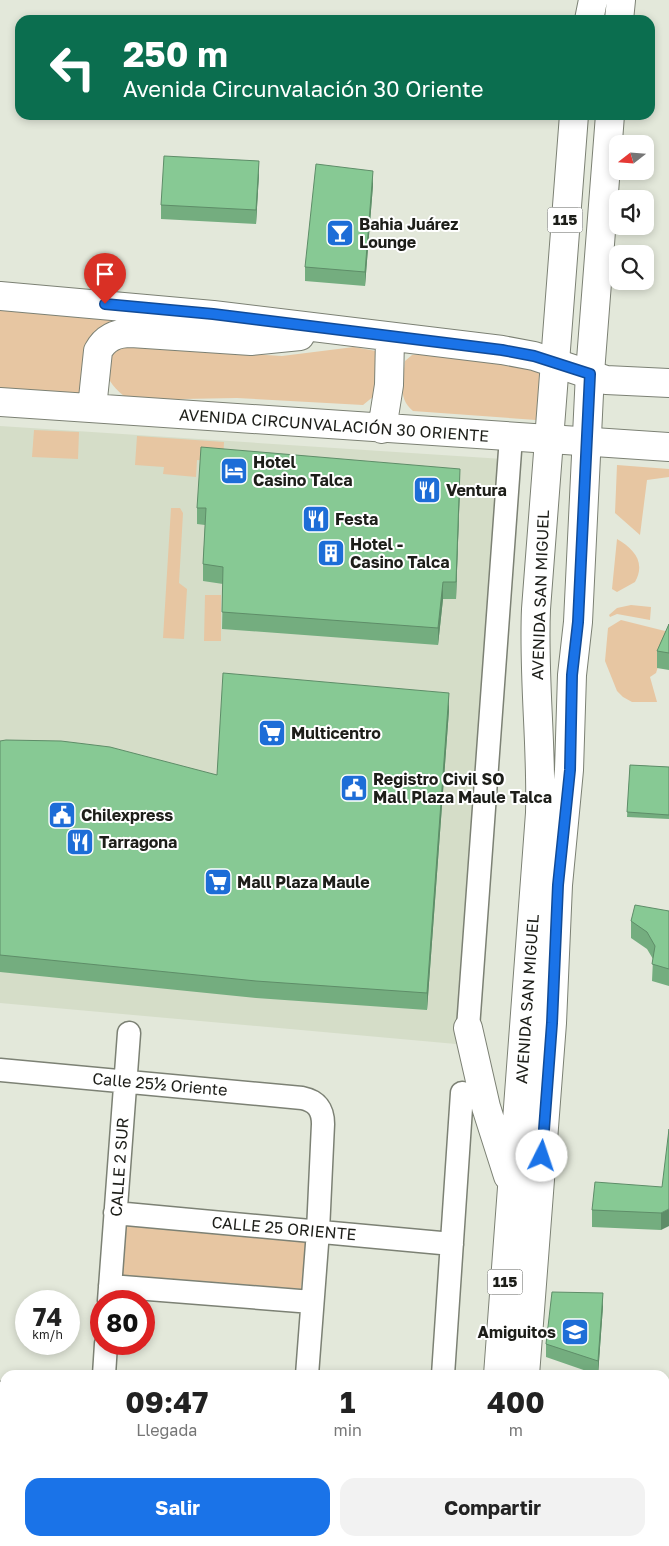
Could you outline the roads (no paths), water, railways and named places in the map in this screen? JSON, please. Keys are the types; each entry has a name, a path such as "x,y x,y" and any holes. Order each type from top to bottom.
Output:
{"main road":[{"path":"590,15 593,0"},
{"path":"620,15 621,0"},
{"name":"AVENIDA SAN MIGUEL","path":"498,1370 540,814 541,761 535,638 554,362 574,120"},
{"name":"AVENIDA SAN MIGUEL","path":"525,1370 552,1023 558,885 570,770 572,675 578,622 590,374 610,120"},
{"path":"0,296 144,308 502,350 554,362 606,380 669,383"},
{"path":"92,408 98,351 102,344 114,335 130,333 272,340 293,338 323,329"},
{"path":"382,428 390,385 390,338"},
{"name":"AVENIDA CIRCUNVALACIÓN 30 ORIENTE","path":"0,402 669,447"},
{"path":"468,1028 486,1107 512,1189"}],"street":[{"path":"468,1028 510,437"},
{"name":"CALLE 2 SUR","path":"110,1290 129,1033"},
{"name":"Calle 25½ Oriente","path":"0,1070 302,1098 318,1105 323,1118 318,1231"},
{"path":"443,1370 462,1092"},
{"name":"CALLE 25 ORIENTE","path":"115,1213 452,1244"},
{"path":"307,1370 318,1231"},
{"path":"155,1296 312,1302"},
{"path":"104,1370 105,1355"}],"place":[{"name":"Bahia Juárez Lounge","path":"340,233"},
{"name":"Hotel Casino Talca","path":"234,471"},
{"name":"Ventura","path":"427,490"},
{"name":"Festa","path":"316,519"},
{"name":"Hotel - Casino Talca","path":"331,553"},
{"name":"Multicentro","path":"272,733"},
{"name":"Registro Civil SO Mall Plaza Maule Talca","path":"354,788"},
{"name":"Chilexpress","path":"62,815"},
{"name":"Tarragona","path":"80,842"},
{"name":"Mall Plaza Maule","path":"218,882"},
{"name":"Amiguitos","path":"575,1332"}]}
